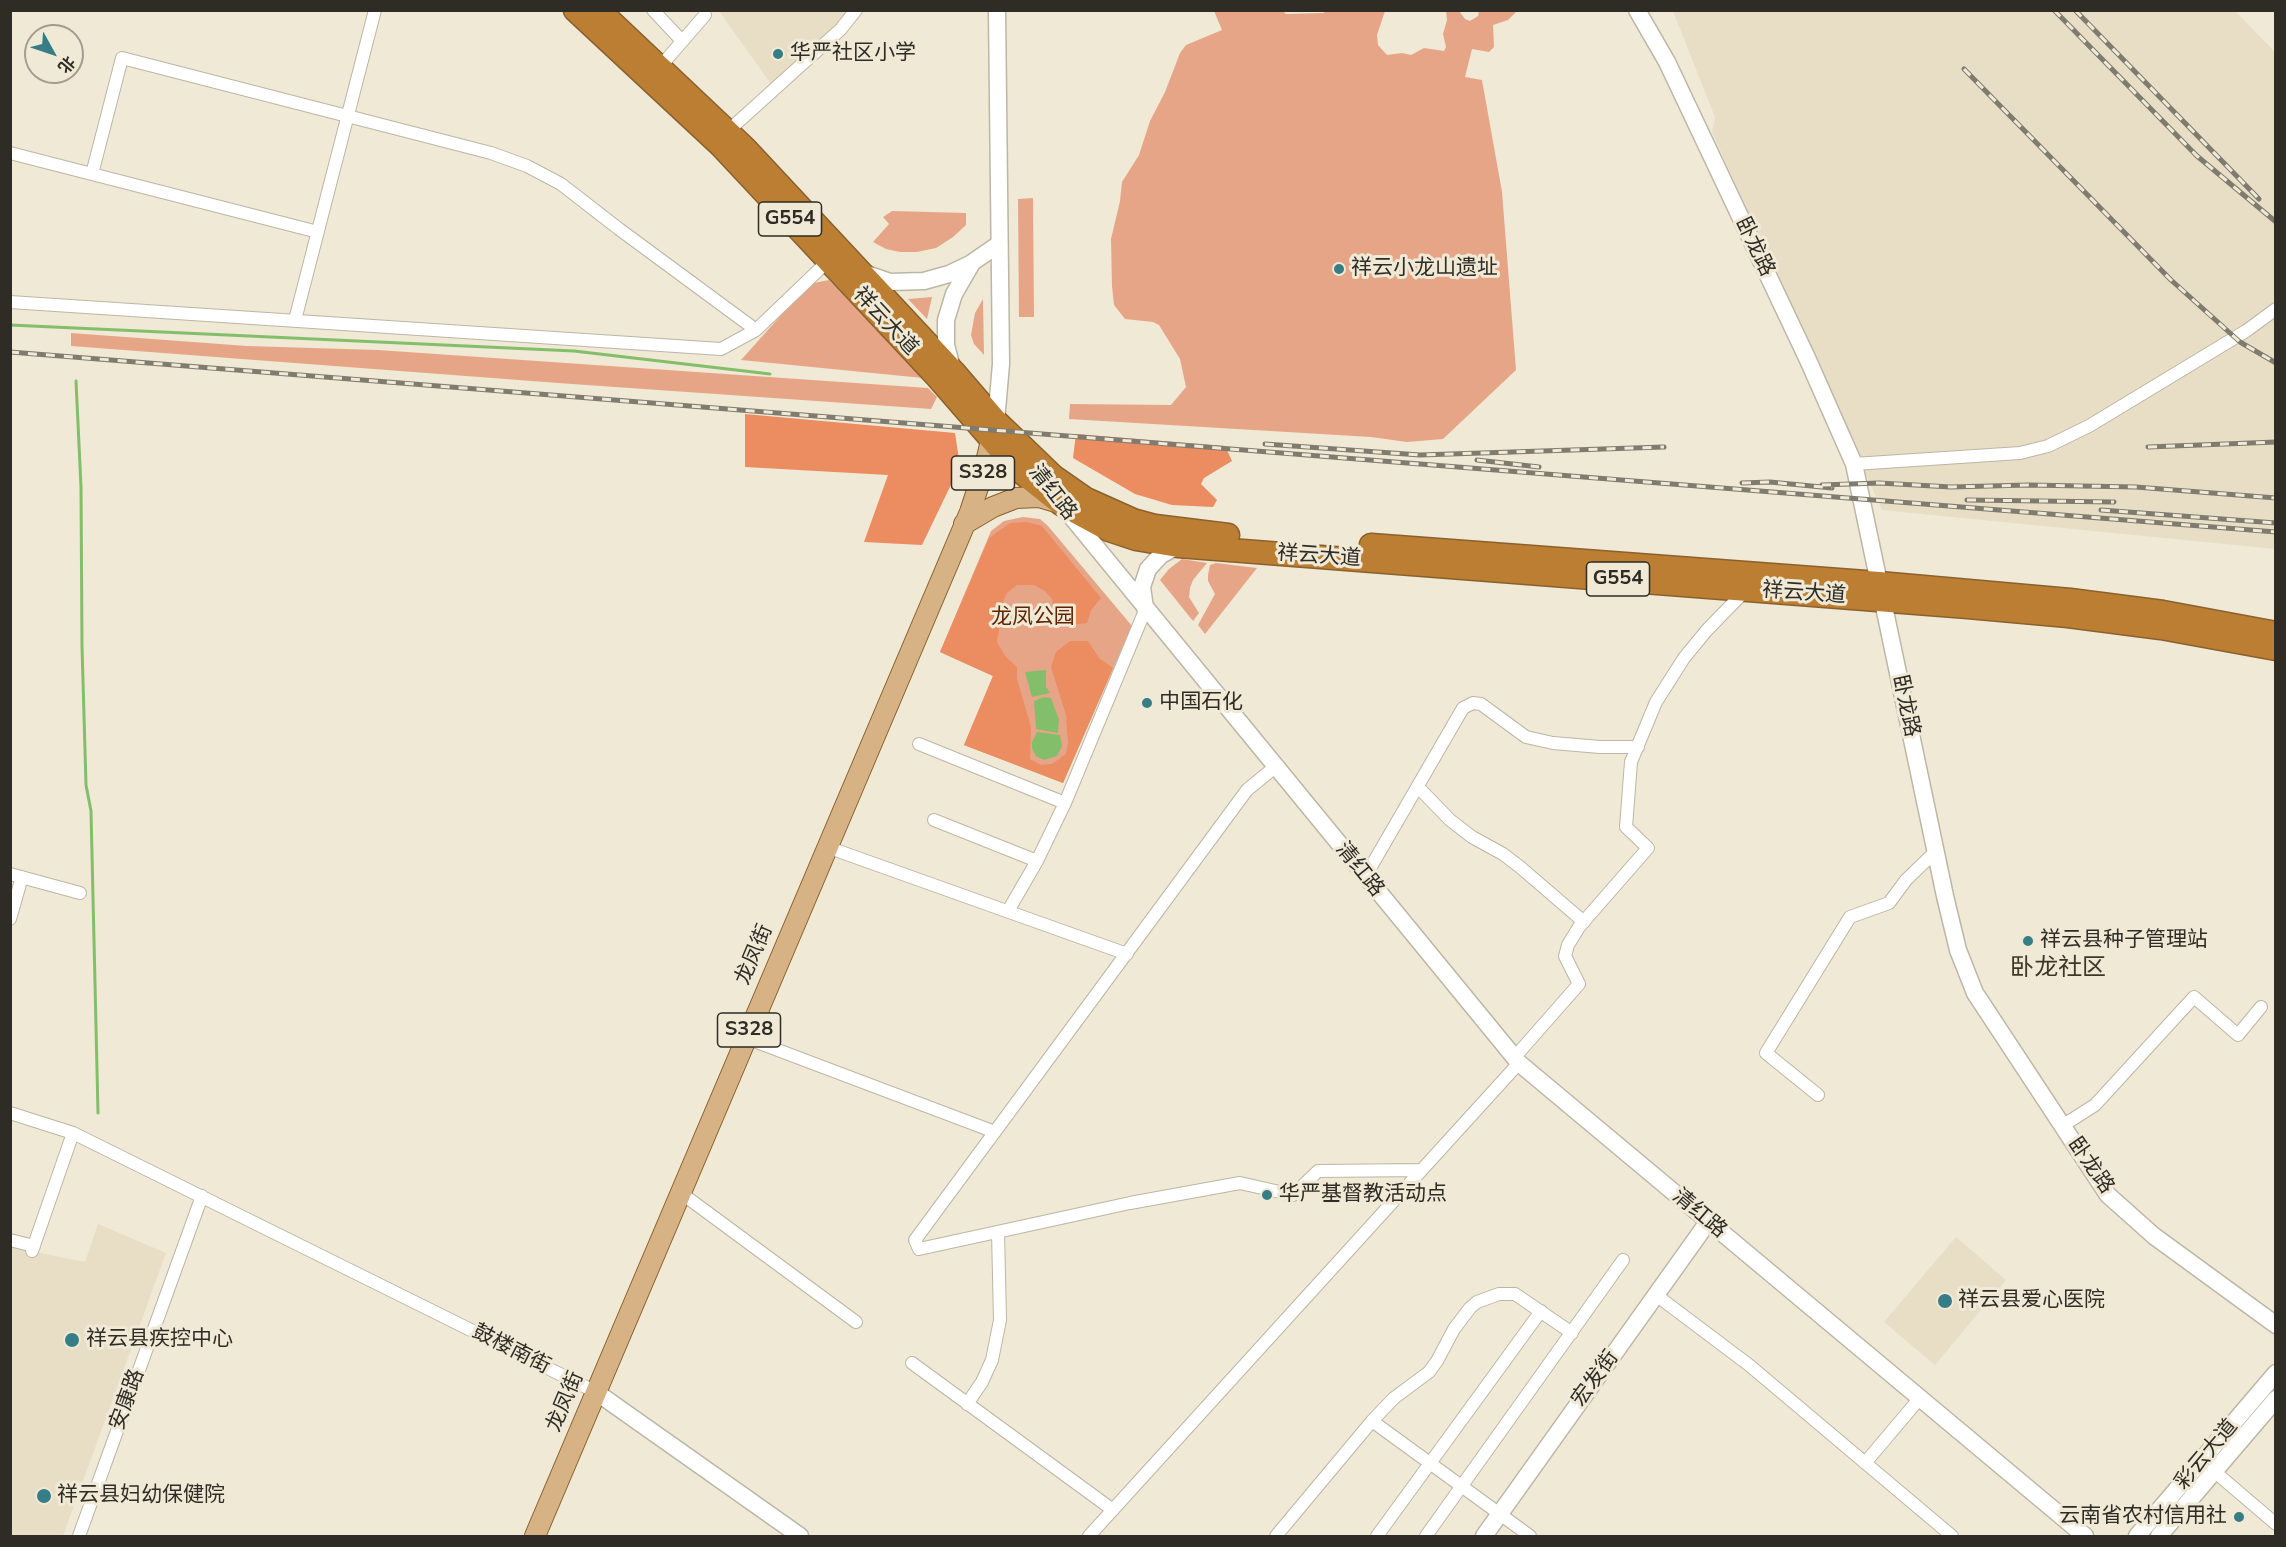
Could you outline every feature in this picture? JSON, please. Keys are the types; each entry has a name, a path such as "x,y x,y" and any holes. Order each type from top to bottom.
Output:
{"highway":[{"name":"祥云大道","path":"575,10 720,145 938,378 994,431 1072,490 1106,510 1155,526 1207,533 1881,592 2122,606 2276,633"},
{"name":"祥云大道","path":"599,10 728,131 954,372 1017,469 1061,504 1099,526 1128,537 1178,546 1747,590 1881,592 2110,621 2223,638 2276,649"}],"main road":[{"path":"994,431 1001,364 997,10"},
{"name":"卧龙路","path":"1637,10 1667,62 1808,360 1854,464 1935,852 1958,950 1970,984 1984,1009 2108,1195 2154,1236 2276,1325"},
{"path":"857,269 881,280 907,283 941,277 972,263 999,244"},
{"path":"954,372 946,345 946,320 954,294 972,263"},
{"name":"龙凤街","path":"535,1536 964,524 975,496 994,431"},
{"path":"964,524 993,507 1016,498 1039,497 1061,504"},
{"name":"清红路","path":"1061,504 1517,1061 2085,1536"},
{"path":"1146,609 1142,587 1146,573 1156,559 1178,546"},
{"name":"宏发街","path":"1484,1536 1708,1222"},
{"name":"彩云大道","path":"2137,1536 2276,1373"},
{"name":"鼓楼南街","path":"596,1392 800,1536"},
{"name":"彩云大道","path":"2159,1536 2276,1400"}],"street":[{"path":"295,320 375,10"},
{"path":"653,10 682,41"},
{"path":"728,131 841,29 856,10"},
{"path":"660,67 705,15"},
{"path":"92,174 122,58 491,153 527,166 561,184 756,330"},
{"path":"10,153 318,232"},
{"path":"10,302 721,349 756,330 828,261"},
{"path":"1854,464 2020,453 2048,446 2098,420 2246,331 2276,309"},
{"path":"1089,1536 1422,1170 1517,1061 1579,984 1565,956 1568,945 1584,922 1647,848 1626,827 1631,762 1656,702 1684,658 1707,630 1747,590"},
{"path":"1008,911 1037,861 1065,804 1146,609"},
{"path":"1365,877 1463,708 1473,703 1481,704 1494,711 1526,737 1553,743 1638,747"},
{"path":"919,744 1065,804"},
{"path":"1275,768 1247,790 915,1240 919,1249 1130,1203 1240,1183 1293,1195 1318,1171 1422,1170"},
{"path":"1418,787 1450,820 1472,837 1503,854 1584,922"},
{"path":"934,820 1037,861"},
{"path":"827,847 1127,954"},
{"path":"1818,1095 1766,1053 1850,917 1889,903 1906,880 1935,852"},
{"path":"10,919 16,875 80,893"},
{"path":"2062,1126 2095,1105 2194,997 2238,1035 2261,1007"},
{"path":"746,1038 995,1132"},
{"name":"鼓楼南街","path":"10,1113 73,1132 596,1392"},
{"path":"10,1240 33,1248 73,1132"},
{"path":"681,1193 856,1322"},
{"name":"安康路","path":"79,1536 202,1196"},
{"path":"967,1404 982,1382 992,1360 1000,1320 998,1232"},
{"path":"1426,1536 1623,1260"},
{"path":"1276,1536 1372,1420 1394,1398 1429,1372 1454,1329 1477,1302 1507,1293 1522,1298 1572,1333"},
{"path":"1656,1295 1749,1365 1952,1536"},
{"path":"1377,1536 1541,1311"},
{"path":"912,1363 1113,1510"},
{"path":"1865,1463 1920,1398"},
{"path":"1372,1420 1530,1536"},
{"path":"2215,1472 2276,1524"}],"shaded area":[{"name":"华严社区小学","path":"719,11 851,11 771,84"},
{"path":"1673,11 2235,11 2275,52 2275,549 1882,510 1712,132 1715,117"},
{"path":"745,414 955,433 960,466 922,545 864,542 888,475 745,467"},
{"path":"1076,434 1225,446 1232,461 1204,478 1201,484 1217,500 1213,507 1172,505 1135,494 1073,458"},
{"name":"龙凤公园","path":"1027,522 1042,526 1101,598 1091,610 1087,623 1073,625 1061,622 1054,612 1052,599 1045,591 1034,585 1017,585 1007,593 1004,599 997,642 1005,656 1017,667 1017,679 1031,727 1030,759 1041,765 1052,764 1066,754 1068,743 1066,715 1051,667 1056,652 1070,641 1088,641 1099,658 1113,668 1063,783 964,745 993,676 940,652 989,538 1010,523"},
{"path":"1046,670 1046,687 1050,693 1032,697 1025,672"},
{"path":"1044,697 1051,698 1059,720 1058,733 1036,729 1034,701"},
{"path":"1037,732 1060,735 1062,746 1057,756 1044,760 1036,756 1032,742"},
{"name":"祥云县疾控中心","path":"98,1224 166,1253 63,1536 11,1536 10,1247 85,1262"},
{"name":"祥云县爱心医院","path":"1956,1237 2006,1280 1935,1365 1884,1322"}],"green space":[{"path":"1214,11 1283,11 1286,14 1324,13 1325,11 1385,11 1377,35 1378,45 1387,55 1402,53 1411,55 1424,48 1444,51 1446,47 1443,34 1447,20 1446,11 1459,11 1465,19 1470,21 1478,16 1479,11 1517,11 1508,20 1493,25 1494,47 1489,52 1472,49 1465,77 1482,80 1502,192 1516,370 1443,439 1407,442 1371,437 1069,419 1070,404 1171,405 1186,387 1180,359 1159,325 1153,322 1125,319 1114,305 1111,239 1122,182 1139,155 1150,121 1165,92 1180,53 1186,45 1222,30"},
{"path":"1033,198 1034,317 1019,317 1018,199"},
{"path":"892,211 966,213 966,225 936,248 917,252 900,252 886,249 873,242 889,224 883,217"},
{"path":"829,280 923,378 741,360 809,284"},
{"path":"932,297 927,319 908,299"},
{"path":"983,299 984,355 974,344 971,335 975,313"},
{"path":"71,333 247,346 378,350 928,388 937,397 931,409 558,383 71,346"},
{"name":"龙凤公园","path":"1023,517 1040,519 1048,526 1132,626 1063,783 964,745 993,676 940,652 991,531 1004,521"},
{"path":"1182,559 1207,563 1193,580 1190,588 1189,597 1199,613 1193,621 1160,580"},
{"path":"1216,563 1257,568 1205,634 1198,625 1215,594 1208,581 1208,575 1210,565"}],"waterway":[{"path":"10,325 574,351 770,374"},
{"path":"76,381 81,487 86,785 91,811 98,1113"}],"railway":[{"path":"2054,10 2197,156 2276,222"},
{"path":"2075,10 2259,199"},
{"path":"1964,69 2171,280 2240,342 2276,363"},
{"path":"10,352 2276,532"},
{"path":"2148,447 2276,442"},
{"path":"1265,444 1420,455 1664,447"},
{"path":"1477,460 1539,467"},
{"path":"1742,483 1770,482 1832,488"},
{"path":"1822,485 1879,483 1951,487 2028,485 2136,487 2276,498"},
{"path":"1967,500 2114,502"},
{"path":"2101,510 2276,523"}],"place":[{"name":"华严社区小学","path":"778,54"},
{"name":"祥云小龙山遗址","path":"1339,269"},
{"name":"中国石化","path":"1147,703"},
{"name":"祥云县种子管理站","path":"2028,941"},
{"name":"华严基督教活动点","path":"1267,1195"},
{"name":"祥云县爱心医院","path":"1945,1301"},
{"name":"祥云县疾控中心","path":"72,1340"},
{"name":"祥云县妇幼保健院","path":"44,1496"},
{"name":"云南省农村信用社","path":"2239,1517"}],"district":[{"name":"卧龙社区","path":"2058,969"}]}
